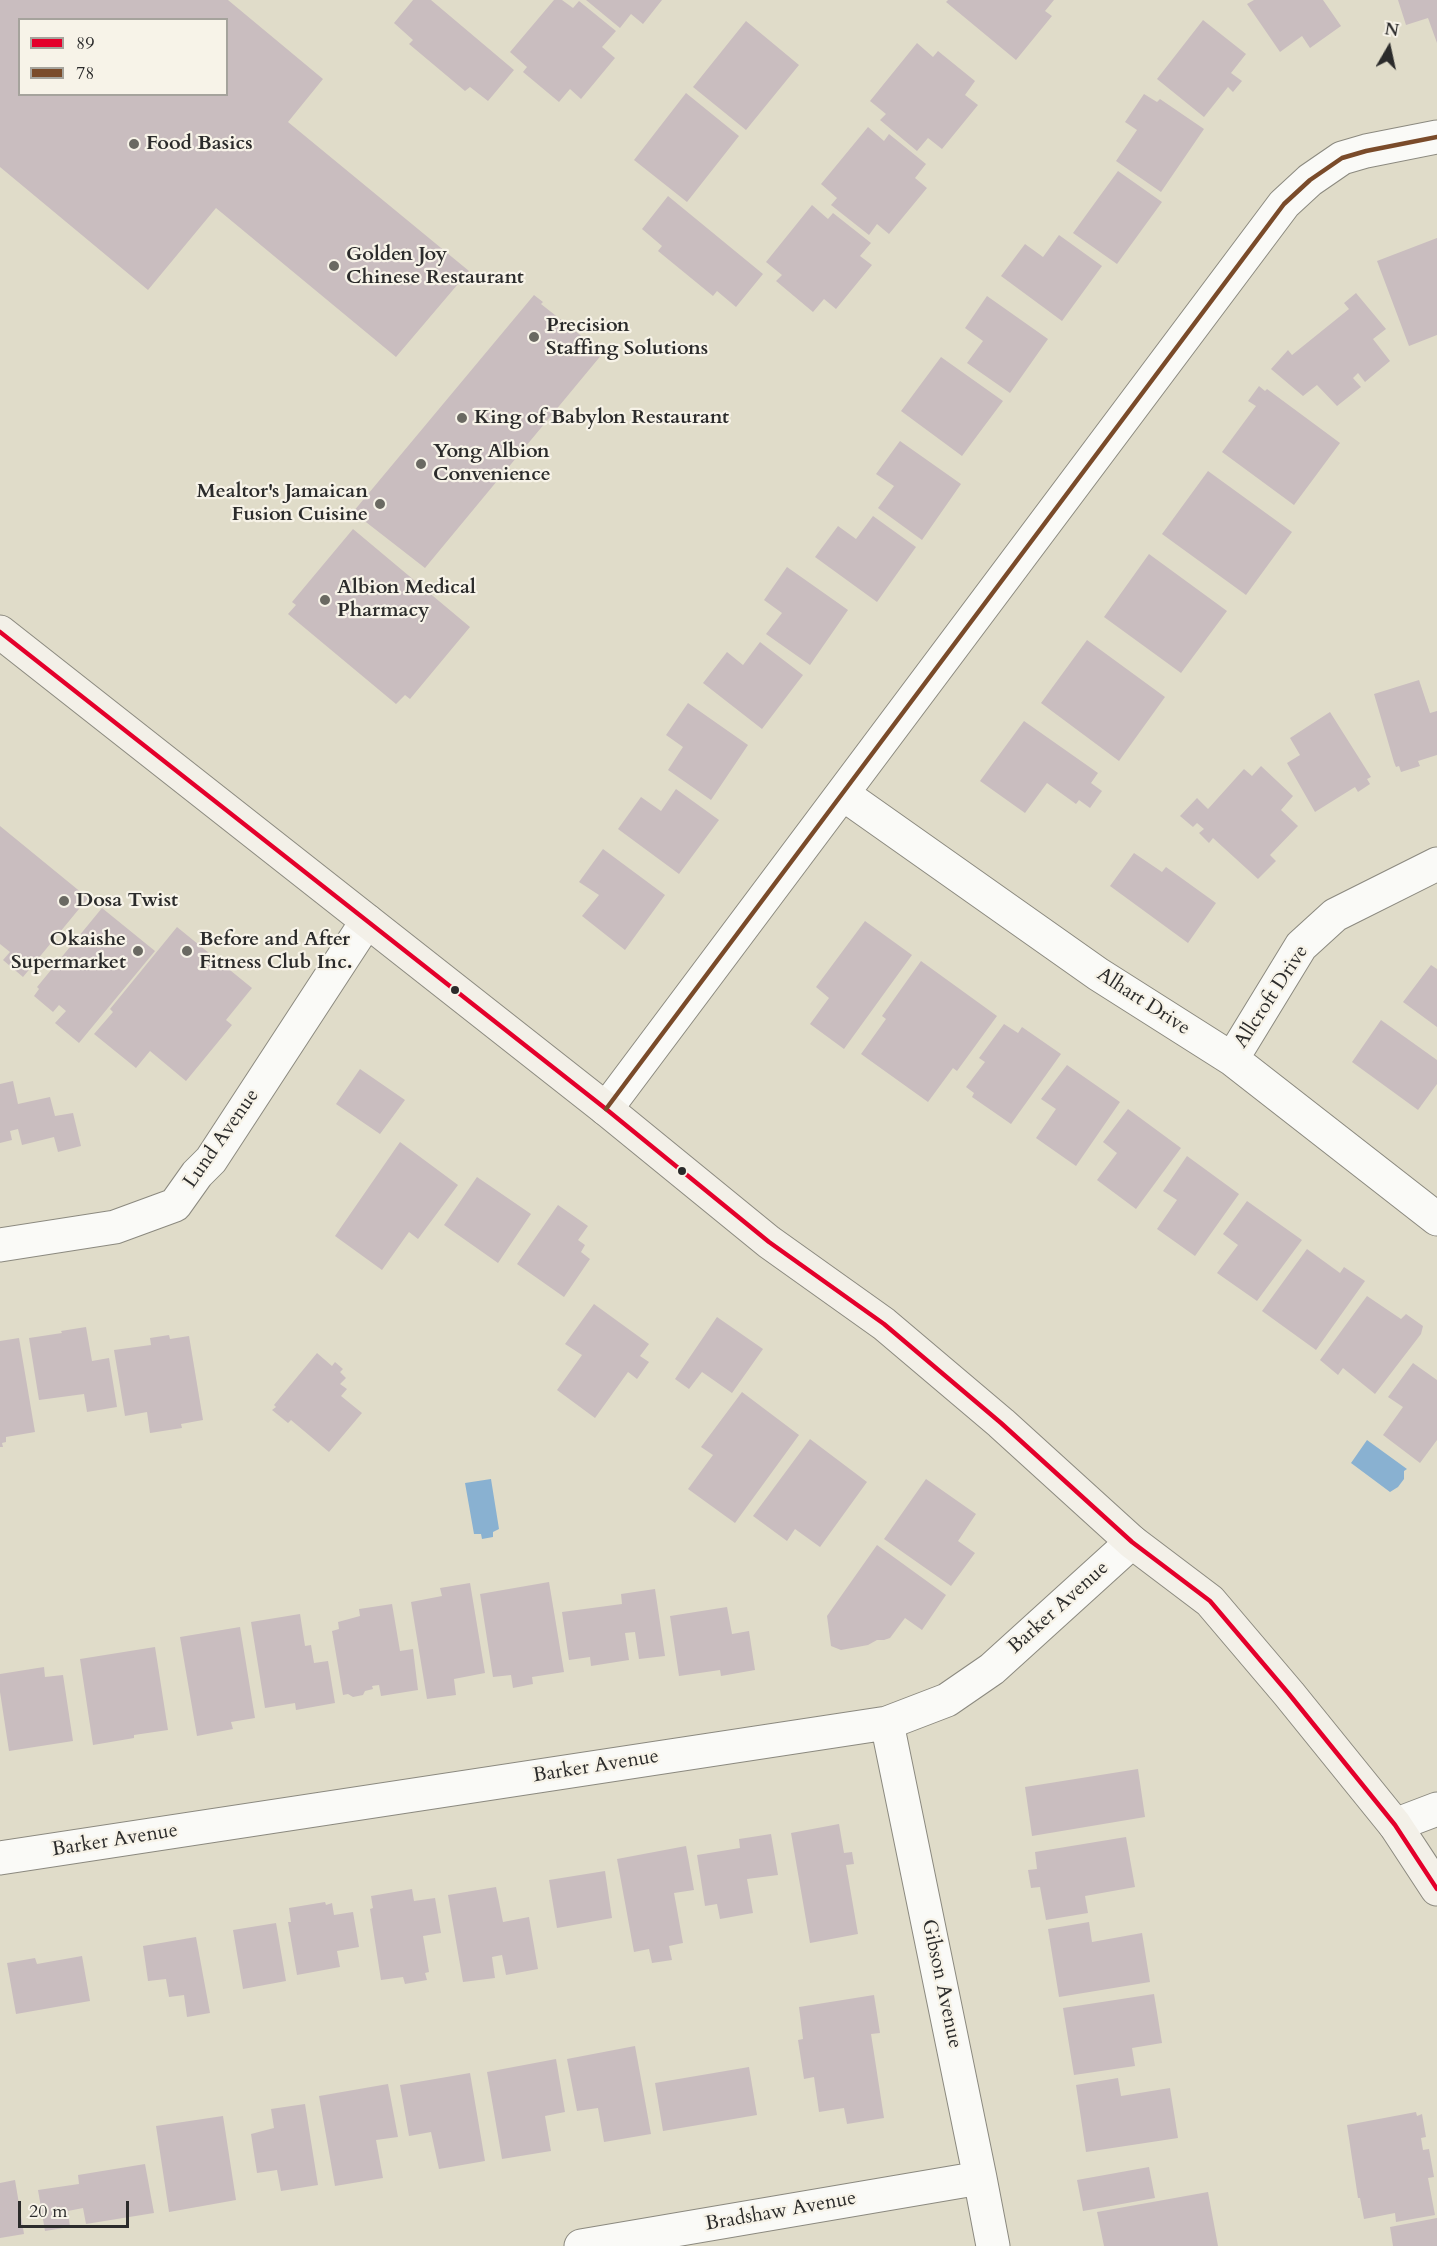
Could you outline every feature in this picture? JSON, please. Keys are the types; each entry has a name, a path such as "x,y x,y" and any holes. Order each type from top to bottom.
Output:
{"main road":[{"path":"0,632 606,1109 769,1242 884,1324 1001,1423 1132,1542 1210,1601 1395,1825 1437,1889"}],"street":[{"path":"606,1109 1284,204 1310,180 1342,158 1437,137"},
{"name":"Alhart Drive","path":"843,794 1098,974 1232,1059 1437,1219"},
{"name":"Allcroft Drive","path":"1232,1059 1301,946 1335,915 1437,864"},
{"name":"Lund Avenue","path":"0,1245 114,1227 175,1204 197,1174 211,1160 367,921"},
{"name":"Barker Avenue","path":"0,1858 887,1723 947,1700 992,1669 1132,1542"},
{"name":"Gibson Avenue","path":"887,1723 993,2246"},
{"path":"1395,1825 1437,1809"},
{"name":"Bradshaw Avenue","path":"581,2246 980,2178"}],"water":[{"path":"1367,1440 1407,1469 1404,1471 1404,1479 1390,1492 1351,1463"},
{"path":"491,1479 499,1529 493,1532 493,1537 482,1539 481,1534 474,1534 465,1483"}],"building":[{"name":"Food Basics","path":"0,0 228,0 323,79 288,122 469,271 396,357 216,208 148,290 0,167"},
{"path":"413,0 431,0 514,70 488,101 470,87 465,91 409,44 413,40 394,23"},
{"path":"554,0 562,0 573,8 579,1 616,31 602,47 615,58 581,99 570,89 559,102 523,72 527,67 510,52"},
{"path":"586,0 662,0 643,24 631,14 620,28"},
{"path":"948,0 1054,0 1045,11 1052,16 1016,60 946,2"},
{"path":"1254,0 1323,0 1341,26 1310,48 1302,36 1280,52 1247,4"},
{"path":"1398,0 1437,0 1437,43 1428,18 1406,25"},
{"path":"1203,20 1246,54 1231,73 1242,81 1233,92 1228,87 1204,117 1157,79"},
{"path":"746,21 799,65 746,130 693,87"},
{"path":"917,43 933,57 938,51 975,81 965,95 978,105 942,149 928,138 917,151 880,120 886,114 870,101"},
{"path":"686,93 739,136 687,202 634,160"},
{"path":"1144,94 1157,102 1160,99 1204,129 1161,192 1116,161 1137,130 1125,122"},
{"path":"868,127 884,141 889,134 926,164 915,178 927,188 889,234 877,224 869,235 831,205 837,198 821,184"},
{"path":"1118,171 1162,202 1117,264 1073,233"},
{"path":"668,196 763,274 736,307 717,291 713,296 658,251 662,246 642,229"},
{"path":"812,205 828,219 833,213 871,243 860,256 872,265 836,309 824,299 813,312 776,281 782,275 766,262"},
{"path":"1059,235 1102,266 1062,321 1001,276 1025,244 1043,257"},
{"path":"1437,238 1437,335 1409,346 1377,261"},
{"path":"1356,293 1386,329 1373,339 1390,361 1365,382 1358,373 1353,378 1361,387 1337,406 1317,385 1303,396 1271,369 1288,350 1292,355 1349,309 1344,303"},
{"path":"534,295 543,302 541,304 603,353 425,568 353,512"},
{"path":"987,296 1048,339 1010,393 967,363 983,341 965,328"},
{"path":"941,357 1003,401 962,456 901,411"},
{"path":"1259,386 1265,391 1267,389 1340,443 1294,505 1222,452 1256,406 1248,401"},
{"path":"900,441 961,484 922,540 878,508 894,486 876,474"},
{"path":"1208,471 1292,532 1246,595 1162,534"},
{"path":"873,516 916,547 877,602 815,557 838,526 856,539"},
{"path":"353,529 470,627 410,699 405,695 396,704 288,614 296,605 292,602"},
{"path":"1149,554 1227,611 1181,673 1104,617"},
{"path":"787,567 848,610 810,665 766,634 782,613 764,600"},
{"path":"1087,640 1165,697 1119,761 1041,703"},
{"path":"760,642 803,675 762,729 703,683 727,652 743,665"},
{"path":"1419,680 1430,713 1437,711 1437,755 1418,761 1420,766 1401,772 1399,766 1396,767 1394,762 1374,694"},
{"path":"688,703 748,745 711,800 668,770 683,747 666,735"},
{"path":"1330,712 1371,777 1367,779 1370,784 1358,792 1355,787 1315,812 1287,763 1300,755 1290,738"},
{"path":"1024,721 1098,773 1091,783 1102,791 1090,808 1079,800 1076,804 1047,783 1025,813 980,781"},
{"path":"1261,766 1293,796 1281,810 1298,826 1270,855 1276,861 1258,879 1213,838 1209,843 1199,833 1204,829 1197,823 1193,827 1180,816 1197,798 1208,809 1244,769 1252,776"},
{"path":"676,789 719,820 679,874 618,829 641,797 661,811"},
{"path":"0,826 88,898 23,977 3,960 10,952 0,944"},
{"path":"603,849 665,895 625,950 582,916 599,895 579,882"},
{"path":"1134,853 1162,872 1166,867 1216,903 1188,943 1110,886"},
{"path":"102,908 155,951 79,1043 55,1023 66,1011 59,1005 53,1012 34,996 39,989 37,987"},
{"path":"865,921 912,955 844,1049 810,1024 829,998 816,987"},
{"path":"177,927 252,988 226,1020 232,1025 186,1081 150,1051 136,1068 94,1034 113,1012 110,1009"},
{"path":"921,961 997,1016 957,1071 953,1068 928,1102 861,1054 886,1019 882,1016"},
{"path":"1431,965 1437,969 1437,1027 1403,1002"},
{"path":"1381,1020 1437,1060 1437,1084 1418,1110 1352,1062"},
{"path":"1004,1024 1018,1033 1022,1027 1061,1054 1011,1124 972,1097 974,1093 966,1087 985,1062 979,1058"},
{"path":"1067,1065 1120,1102 1076,1166 1036,1138 1056,1109 1041,1099"},
{"path":"360,1069 405,1100 380,1134 336,1104"},
{"path":"13,1081 18,1104 50,1097 55,1116 73,1113 81,1146 58,1152 54,1137 22,1145 18,1129 10,1131 12,1140 0,1143 0,1084"},
{"path":"1128,1109 1181,1148 1136,1209 1097,1180 1117,1153 1103,1142"},
{"path":"400,1142 458,1185 418,1239 409,1232 382,1270 335,1236"},
{"path":"1187,1156 1239,1194 1195,1256 1157,1229 1177,1200 1163,1191"},
{"path":"477,1177 531,1214 498,1263 444,1225"},
{"path":"1247,1201 1302,1240 1257,1301 1217,1273 1238,1245 1223,1234"},
{"path":"558,1205 588,1226 578,1240 585,1245 581,1252 590,1259 564,1297 517,1264"},
{"path":"1307,1249 1340,1273 1344,1267 1365,1281 1316,1350 1262,1311"},
{"path":"1367,1296 1401,1319 1406,1314 1423,1326 1421,1334 1375,1394 1343,1368 1338,1375 1320,1360"},
{"path":"594,1304 649,1344 640,1356 649,1362 637,1379 628,1372 595,1418 557,1390 582,1355 565,1344"},
{"path":"717,1317 763,1349 732,1393 702,1372 689,1389 675,1379"},
{"path":"86,1327 92,1361 109,1358 117,1407 87,1412 84,1394 39,1400 29,1338"},
{"path":"169,1335 170,1339 189,1336 203,1420 181,1424 182,1428 150,1433 147,1412 125,1416 114,1350 151,1345 150,1338"},
{"path":"19,1338 35,1432 6,1437 6,1442 2,1443 3,1447 0,1447 0,1341"},
{"path":"317,1353 332,1366 335,1362 343,1369 340,1372 346,1378 340,1384 347,1389 341,1396 362,1413 329,1452 291,1420 288,1423 272,1410"},
{"path":"1413,1363 1437,1380 1437,1440 1420,1463 1383,1435 1403,1407 1388,1397"},
{"path":"742,1392 799,1435 735,1523 688,1489 713,1455 701,1447"},
{"path":"810,1439 867,1482 820,1547 795,1529 787,1541 753,1516"},
{"path":"926,1479 976,1514 958,1541 975,1553 951,1586 884,1539"},
{"path":"877,1545 946,1595 922,1630 905,1618 890,1638 841,1650 831,1646 827,1616"},
{"path":"549,1582 564,1672 532,1677 533,1684 513,1688 511,1675 493,1677 480,1594"},
{"path":"470,1583 485,1673 454,1679 456,1695 427,1699 411,1602 442,1596 440,1588"},
{"path":"655,1589 665,1656 639,1659 635,1632 625,1633 629,1660 591,1666 590,1657 569,1660 562,1612 622,1604 621,1594"},
{"path":"392,1604 400,1651 413,1649 418,1690 381,1696 379,1685 372,1686 373,1689 365,1691 363,1695 353,1697 348,1694 343,1695 332,1631 339,1629 338,1622 360,1616 359,1609"},
{"path":"727,1607 732,1634 749,1631 755,1670 721,1676 720,1670 679,1676 670,1616"},
{"path":"300,1614 305,1646 311,1645 314,1663 328,1661 335,1703 296,1710 295,1703 265,1708 251,1622"},
{"path":"240,1627 255,1718 231,1722 233,1729 197,1736 180,1637"},
{"path":"155,1647 168,1730 93,1745 80,1659"},
{"path":"44,1667 45,1677 63,1675 73,1741 9,1751 0,1692 0,1674"},
{"path":"1138,1769 1145,1817 1032,1836 1025,1787"},
{"path":"839,1824 844,1853 852,1852 854,1864 846,1865 858,1934 810,1943 791,1833"},
{"path":"771,1834 778,1875 747,1879 753,1913 720,1919 717,1904 705,1906 697,1855 740,1848 739,1839"},
{"path":"1126,1837 1135,1887 1085,1896 1088,1913 1046,1920 1040,1887 1031,1888 1028,1870 1037,1869 1035,1852"},
{"path":"686,1846 694,1890 674,1893 683,1943 669,1946 672,1960 652,1963 649,1949 634,1952 617,1859"},
{"path":"605,1871 612,1918 557,1928 549,1880"},
{"path":"496,1887 503,1922 529,1917 538,1969 506,1975 502,1955 492,1957 495,1978 463,1982 448,1895"},
{"path":"412,1889 414,1901 435,1898 441,1933 423,1936 429,1972 425,1973 427,1980 405,1984 403,1977 381,1980 370,1909 373,1908 371,1896"},
{"path":"325,1902 326,1905 332,1903 334,1915 353,1912 359,1947 337,1951 340,1967 297,1975 288,1922 291,1922 289,1908"},
{"path":"1089,1922 1092,1942 1142,1933 1150,1982 1059,1997 1048,1929"},
{"path":"276,1923 286,1981 243,1989 233,1930"},
{"path":"196,1937 210,2013 187,2017 184,1995 169,1997 166,1979 148,1981 143,1946"},
{"path":"82,1956 90,2001 16,2014 7,1963 35,1958 37,1964"},
{"path":"1154,1994 1162,2043 1132,2048 1135,2066 1074,2075 1063,2008"},
{"path":"874,1995 880,2033 871,2034 884,2118 847,2124 844,2108 819,2112 814,2077 804,2079 798,2040 803,2039 799,2007"},
{"path":"635,2046 651,2134 604,2142 598,2108 577,2111 567,2059"},
{"path":"556,2059 565,2112 545,2116 551,2151 502,2159 487,2072"},
{"path":"749,2067 757,2115 663,2131 655,2083"},
{"path":"470,2073 485,2161 439,2169 431,2132 409,2136 400,2085"},
{"path":"1118,2078 1121,2096 1170,2088 1178,2138 1086,2152 1076,2085"},
{"path":"388,2084 398,2137 376,2140 383,2178 335,2186 319,2096"},
{"path":"305,2104 318,2185 281,2191 277,2170 257,2173 251,2134 274,2128 271,2109"},
{"path":"1416,2112 1417,2116 1422,2114 1426,2137 1421,2138 1423,2150 1429,2149 1434,2177 1428,2178 1435,2215 1396,2222 1395,2213 1364,2219 1360,2198 1358,2198 1347,2125"},
{"path":"223,2116 236,2200 169,2212 156,2126"},
{"path":"145,2164 154,2213 86,2224 83,2208 68,2211 70,2227 45,2231 38,2190 79,2184 78,2175"},
{"path":"1149,2167 1155,2198 1083,2211 1077,2180"},
{"path":"15,2180 24,2234 0,2238 0,2183"},
{"path":"1208,2192 1218,2246 1104,2246 1097,2212"},
{"path":"1437,2218 1437,2246 1393,2246 1390,2227"}],"transit line":[{"name":"78","path":"606,1109 1284,204 1310,180 1342,158 1437,137"},
{"name":"89","path":"0,632 606,1109 769,1242 884,1324 1001,1423 1132,1542 1210,1601 1395,1825 1437,1889"}],"place":[{"name":"Food Basics","path":"134,144"},
{"name":"Golden Joy Chinese Restaurant","path":"334,266"},
{"name":"Precision Staffing Solutions","path":"534,337"},
{"name":"King of Babylon Restaurant","path":"462,418"},
{"name":"Yong Albion Convenience","path":"421,464"},
{"name":"Mealtor's Jamaican Fusion Cuisine","path":"380,504"},
{"name":"Albion Medical Pharmacy","path":"325,600"},
{"name":"Dosa Twist","path":"64,901"},
{"name":"Okaishe Supermarket","path":"138,951"},
{"name":"Before and After Fitness Club Inc.","path":"187,951"}]}
